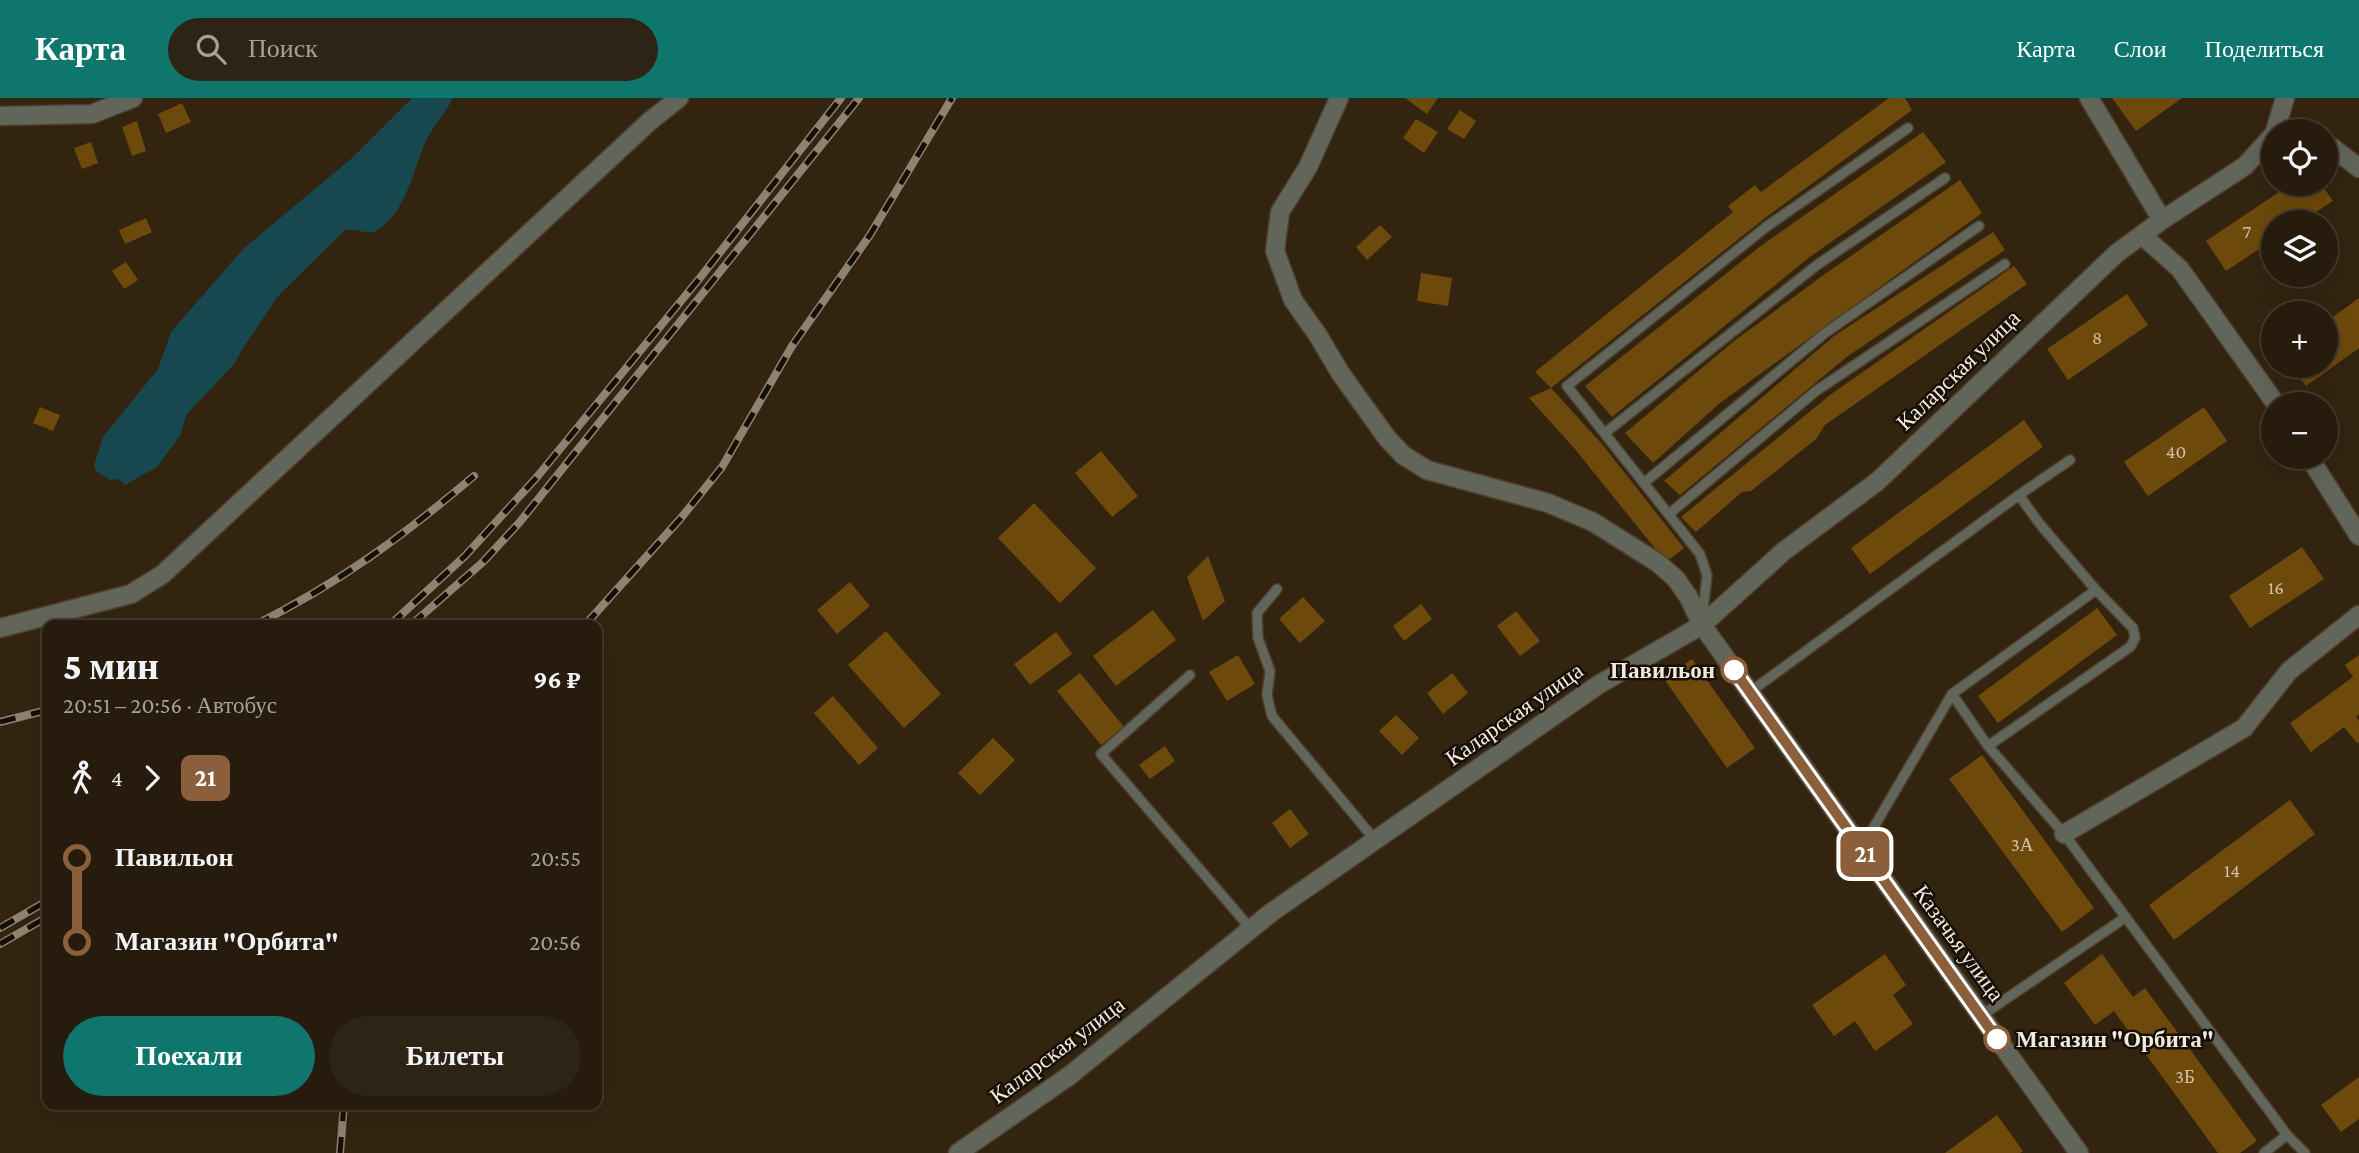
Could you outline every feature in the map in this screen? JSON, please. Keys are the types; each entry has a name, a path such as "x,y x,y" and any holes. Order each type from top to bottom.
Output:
{"street":[{"path":"0,116 92,114 132,98"},
{"path":"0,628 131,594 163,574 650,121 679,98"},
{"name":"Казачья улица","path":"1339,98 1308,167 1280,212 1275,251 1293,300 1341,374 1402,455 1427,470 1548,503 1593,522 1640,550 1676,579 1702,625 2079,1153"},
{"path":"2089,98 2162,220"},
{"name":"Каларская улица","path":"2278,119 2285,98"},
{"name":"Каларская улица","path":"958,1153 1069,1076 1251,929 1375,840 1598,685 1702,625 1784,551 1878,481 2117,253 2245,166 2261,148"},
{"path":"2338,154 2359,169"},
{"path":"2142,235 2180,269 2267,392"},
{"path":"2317,469 2359,536"},
{"path":"2064,834 2244,728 2289,671 2359,615"}],"lane":[{"path":"1702,625 1707,575 1700,554 1567,386 1766,227 1908,128"},
{"path":"1605,433 1817,265 1945,178"},
{"path":"1644,483 1825,333 1979,226"},
{"path":"1669,514 1816,391 2005,264"},
{"path":"1750,692 2070,460"},
{"path":"1988,746 2130,647 2135,638 2133,628 2096,590 2019,495"},
{"path":"1277,589 1257,613 1258,638 1270,671 1268,695 1272,716 1375,840"},
{"path":"1861,849 1952,694 2096,590"},
{"path":"1190,675 1101,754 1251,929"},
{"path":"1952,694 1988,746 2064,834 2287,1135 2305,1153"},
{"path":"1981,1016 2126,917"},
{"path":"2264,1153 2287,1135"}],"water":[{"path":"412,98 453,98 427,139 406,192 393,215 373,232 345,230 278,296 235,363 186,415 181,434 157,467 125,485 119,479 110,480 96,471 94,465 103,437 158,369 171,332 243,249 351,159"}],"building":[{"path":"1405,98 1438,98 1427,114"},
{"path":"1889,98 1905,98 1912,110 1765,218 1551,388 1535,372 1733,212 1728,206 1755,185 1761,192"},
{"path":"2112,98 2182,98 2136,131"},
{"path":"182,103 191,122 166,133 158,114"},
{"path":"1460,110 1476,121 1464,139 1447,129"},
{"path":"1416,119 1438,132 1424,153 1403,138"},
{"path":"137,121 146,151 132,156 122,127"},
{"path":"1923,132 1946,162 1811,256 1612,417 1585,386 1762,245"},
{"path":"91,142 98,163 82,169 74,148"},
{"path":"1960,180 1982,213 1720,403 1653,463 1625,433 1734,341"},
{"path":"2273,196 2329,196 2333,201 2319,210 2261,210 2261,248 2226,271 2206,241"},
{"path":"146,218 152,232 125,244 119,230"},
{"path":"1380,225 1392,237 1367,260 1356,247"},
{"path":"1993,232 2005,250 1848,356 1680,495 1664,481 1834,336"},
{"path":"126,262 138,280 124,289 112,271"},
{"path":"2014,266 2027,284 1825,425 1816,439 1751,491 1742,492 1696,532 1681,517 1830,395"},
{"path":"1421,273 1452,278 1448,306 1417,301"},
{"path":"2127,294 2148,325 2068,380 2047,349"},
{"path":"2359,298 2359,348 2338,363 2338,313"},
{"path":"2300,378 2317,378 2306,386"},
{"path":"1551,388 1602,444 1684,548 1666,562 1574,448 1529,398"},
{"path":"40,407 60,415 53,431 33,423"},
{"path":"2204,407 2227,441 2148,496 2124,462"},
{"path":"2024,420 2043,447 1870,574 1851,548"},
{"path":"1101,451 1138,496 1112,517 1075,473"},
{"path":"1034,503 1096,568 1060,603 998,538"},
{"path":"2302,547 2324,579 2250,628 2229,596"},
{"path":"1208,556 1225,601 1203,621 1187,577"},
{"path":"850,582 870,606 837,634 817,610"},
{"path":"1303,597 1325,621 1300,643 1279,619"},
{"path":"1421,604 1432,619 1404,641 1393,626"},
{"path":"2097,608 2117,635 1998,723 1978,696"},
{"path":"1153,610 1176,640 1116,686 1093,656"},
{"path":"1516,611 1540,641 1520,656 1497,626"},
{"path":"886,631 941,694 904,728 848,665"},
{"path":"1056,632 1072,654 1030,685 1014,664"},
{"path":"1238,655 1255,684 1227,701 1209,672"},
{"path":"2359,655 2359,714 2356,717 2359,721 2359,742 2357,743 2344,727 2311,752 2290,723 2353,677 2345,665"},
{"path":"1692,659 1755,748 1727,768 1664,679"},
{"path":"1080,673 1124,727 1101,745 1057,691"},
{"path":"1452,673 1468,693 1443,714 1427,693"},
{"path":"833,696 878,748 859,765 814,713"},
{"path":"1396,715 1419,738 1402,755 1379,731"},
{"path":"993,738 1015,760 980,795 958,773"},
{"path":"1165,746 1175,761 1150,779 1139,765"},
{"path":"1982,755 2094,908 2062,932 1949,779"},
{"path":"2290,800 2315,834 2174,940 2149,905"},
{"path":"1290,809 1309,834 1290,848 1272,823"},
{"path":"1885,954 1906,985 1893,995 1913,1024 1875,1051 1855,1021 1834,1036 1812,1005"},
{"path":"2102,954 2133,997 2145,988 2257,1141 2240,1153 2218,1153 2114,1011 2095,1025 2064,983"},
{"path":"2359,1077 2359,1119 2341,1132 2321,1105"},
{"path":"1997,1115 2023,1151 1945,1153"}],"railway":[{"path":"395,620 465,556 537,477 699,279 841,98"},
{"path":"417,620 483,562 519,523 859,98"},
{"path":"589,620 681,518 722,467 792,346 870,235 952,98"},
{"path":"265,620 315,593 369,558 474,476"},
{"path":"0,722 42,711"},
{"path":"0,928 42,904"},
{"path":"0,944 42,920"},
{"path":"340,1153 344,1110"}],"bus line":[{"name":"21","path":"1734,670 1997,1039"}],"place":[{"name":"Павильон","path":"1734,670"},
{"name":"Магазин \"Орбита\"","path":"1997,1039"}]}
